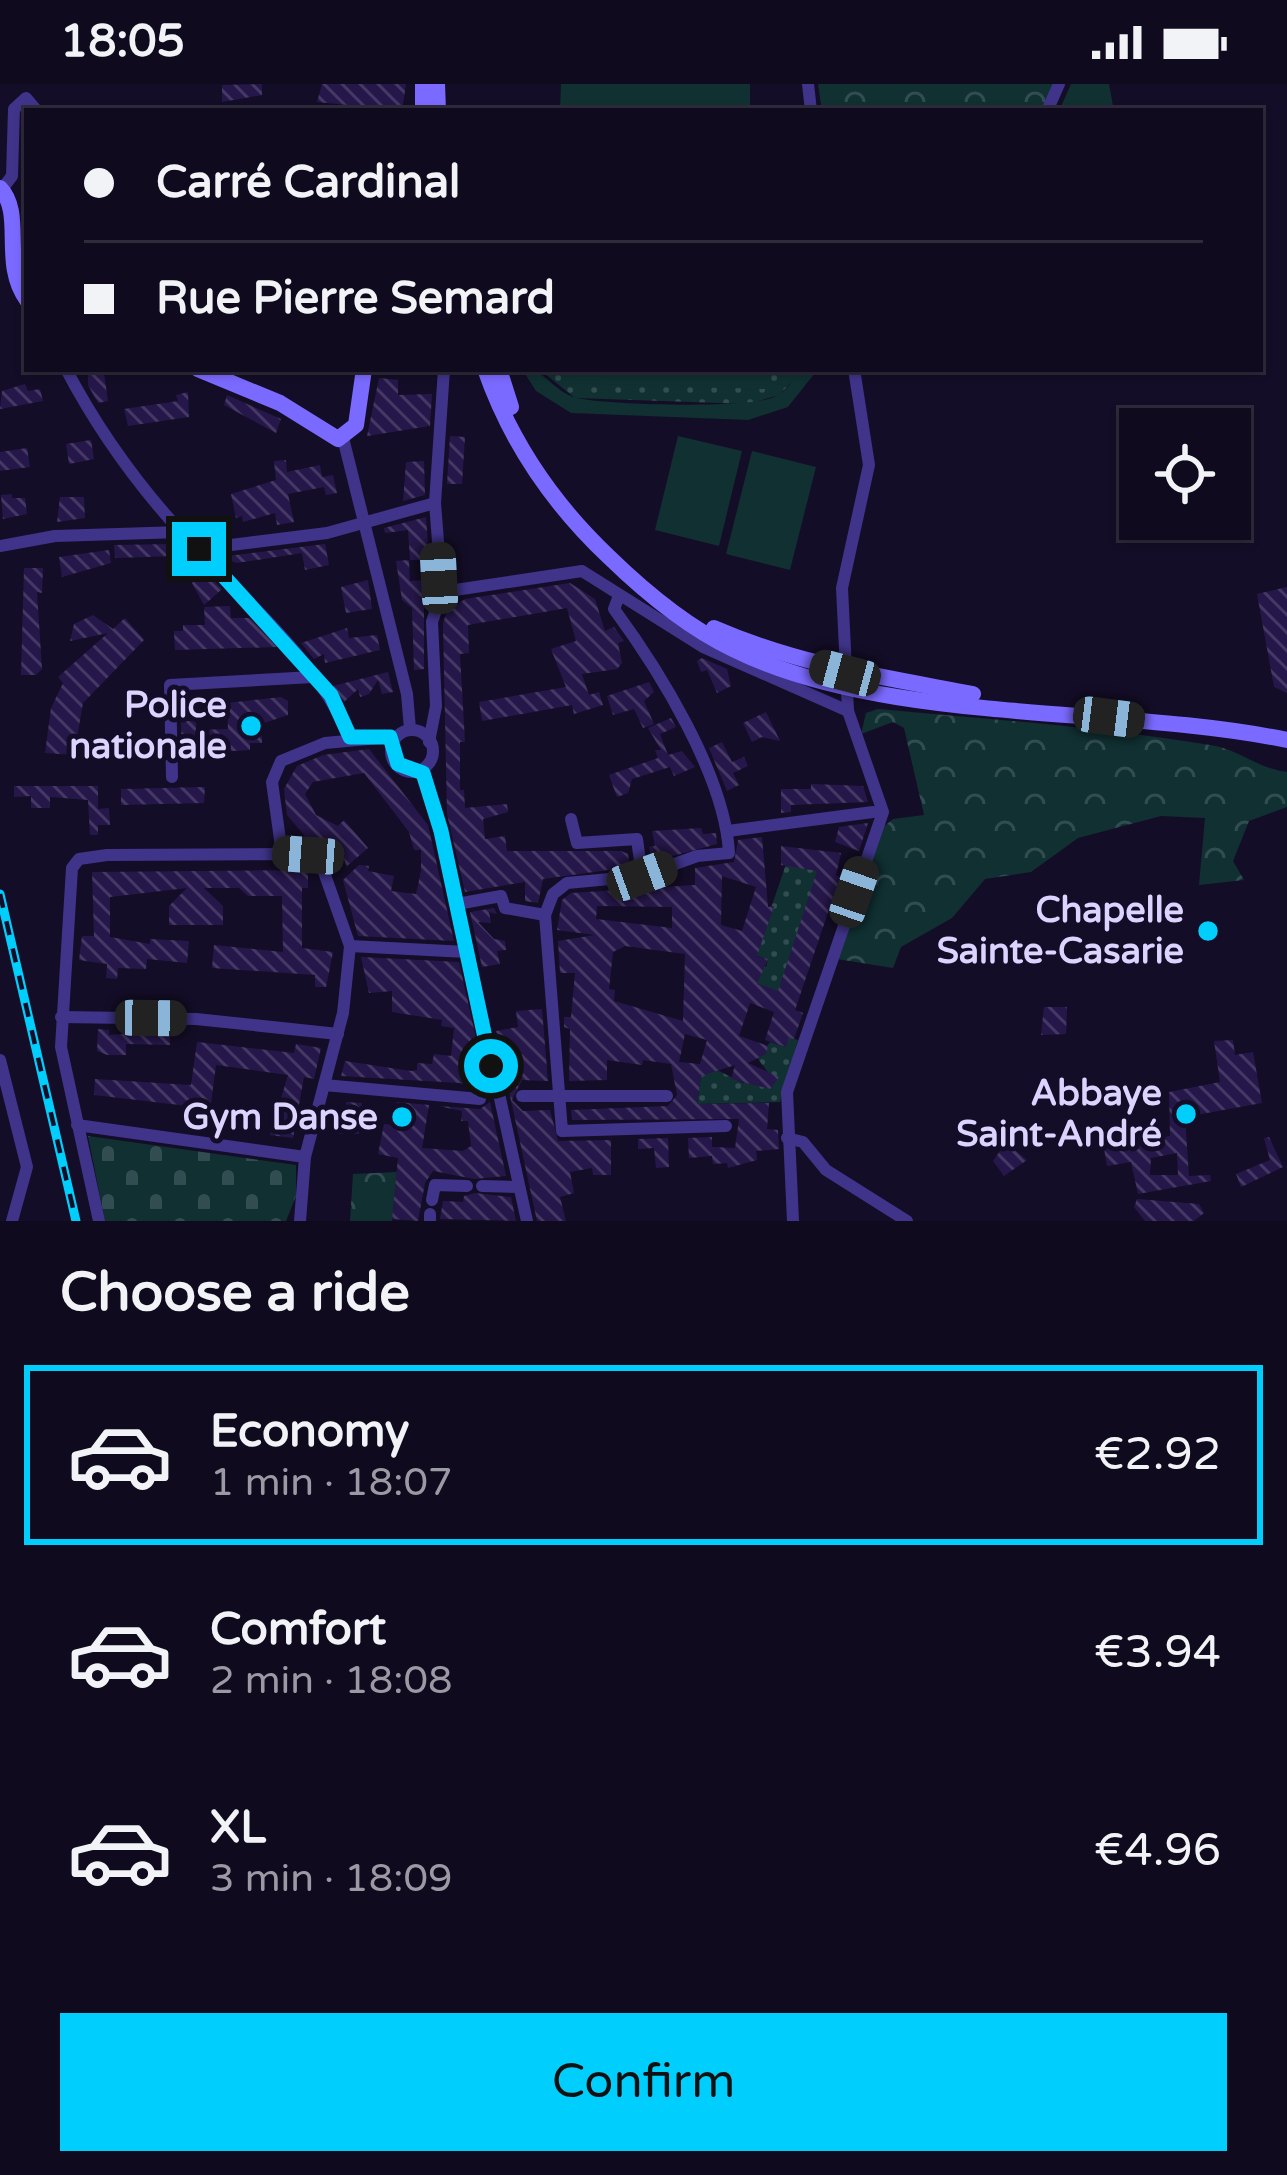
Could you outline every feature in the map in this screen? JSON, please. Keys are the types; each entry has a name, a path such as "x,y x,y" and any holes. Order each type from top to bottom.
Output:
{"main road":[{"path":"1,189 10,209 10,269 24,295"},
{"path":"220,373 280,403 334,438 343,438 356,425 364,372"},
{"path":"486,372 508,425 543,479 596,545 730,648 846,679 1287,740"},
{"path":"500,372 543,479"}],"street":[{"path":"1,189 12,176 17,103 29,99 35,108"},
{"path":"68,372 93,420 181,532 336,704 350,737"},
{"path":"423,773 432,760 429,742 436,706 432,622 442,592 435,503 444,372"},
{"path":"794,1221 786,1102 795,1061 883,812 848,711 842,588 869,465 854,372"},
{"path":"343,438 366,518 410,729 429,742"},
{"path":"199,549 327,533 366,518 435,503"},
{"path":"0,546 55,536 181,532"},
{"path":"442,592 583,571 703,647 848,711"},
{"path":"619,596 614,609 641,645 698,753 728,831 729,853 697,856 642,876 567,884 553,894 545,915 562,1131 726,1126"},
{"path":"172,777 170,686 313,677"},
{"path":"282,854 272,805 275,771 302,748 350,737 390,737 410,729"},
{"path":"390,737 398,764 423,773"},
{"path":"423,773 457,904 494,1099 527,1221"},
{"path":"728,831 873,812"},
{"path":"571,819 577,843 637,839 642,876"},
{"path":"99,1221 61,1047 72,868 79,859 106,855 282,854 324,862 350,946 338,1034 305,1157 300,1221"},
{"path":"457,904 501,896 505,908 545,915"},
{"path":"350,946 467,952"},
{"path":"61,1017 196,1019 338,1034"},
{"path":"0,1060 27,1167 12,1221"},
{"path":"324,1085 494,1099"},
{"path":"522,1096 667,1096"},
{"path":"77,1125 305,1157"},
{"path":"788,1138 802,1142 832,1174 907,1221"},
{"path":"431,1212 434,1185 519,1187"}],"green space":[{"path":"561,84 750,84 750,108 560,108"},
{"path":"818,84 1057,84 1045,108 822,108"},
{"path":"1071,84 1109,84 1113,108 1060,108"},
{"path":"524,372 537,373 577,398 678,405 737,403 774,397 786,389 796,372 816,372 788,407 748,420 571,413 536,391"},
{"path":"543,372 796,372 779,395 749,404 575,398"},
{"path":"570,372 767,372 767,389 569,383"},
{"path":"678,436 742,451 719,546 655,530"},
{"path":"752,451 816,467 790,570 726,554"},
{"path":"878,709 1086,728 1220,747 1287,772 1287,807 1249,821 1233,861 1244,880 1199,885 1205,818 1161,816 1078,838 1031,872 985,879 952,918 901,947 893,968 837,959 877,832 893,819 924,815 904,728 893,722 861,734 866,713"},
{"path":"786,864 820,870 780,992 749,981 754,964 766,967 768,959 755,955"},
{"path":"789,1037 798,1040 780,1102 697,1104 701,1076 717,1070 743,1083 770,1075 758,1059 770,1042 785,1047"},
{"path":"88,1136 296,1165 296,1196 286,1221 105,1221"},
{"path":"397,1172 392,1221 350,1221 353,1174"}],"building":[{"path":"262,84 262,95 222,102 222,85"},
{"path":"322,84 406,84 402,108 347,108 317,102"},
{"path":"88,372 104,373 108,401 98,403 88,385"},
{"path":"379,378 398,380 398,395 432,394 430,426 367,436"},
{"path":"25,384 28,391 40,389 43,401 0,409 2,391"},
{"path":"188,392 189,417 128,426 124,409 178,401 176,395"},
{"path":"227,395 281,419 276,433 224,405"},
{"path":"450,436 465,437 462,484 447,484"},
{"path":"91,440 94,459 69,464 66,444"},
{"path":"27,448 30,467 0,471 0,452"},
{"path":"286,460 287,472 320,465 322,477 333,475 337,493 326,495 324,487 288,494 294,522 277,525 275,513 243,522 242,516 236,518 231,494 276,480 274,461"},
{"path":"424,461 425,495 403,501 406,462"},
{"path":"12,494 12,498 25,498 27,514 3,519 1,495"},
{"path":"60,497 84,497 85,518 57,522"},
{"path":"426,517 429,560 410,560 408,530 385,533 384,528"},
{"path":"174,544 176,556 115,558 114,545"},
{"path":"325,544 329,565 305,570 302,553 237,563 220,557"},
{"path":"109,550 111,563 62,577 59,557"},
{"path":"409,560 410,581 424,580 424,669 414,670 412,608 402,600 396,561"},
{"path":"24,568 43,568 42,593 37,592 42,669 36,675 21,675"},
{"path":"204,571 222,589 204,605 192,583"},
{"path":"368,580 372,609 346,613 341,587"},
{"path":"570,583 595,599 605,631 614,627 624,641 618,643 622,663 617,669 582,674 589,695 599,692 603,705 574,714 572,705 482,721 479,702 566,687 551,649 576,641 567,608 468,625 469,653 460,654 465,742 460,742 460,790 464,790 465,808 507,804 508,812 483,819 485,839 505,836 507,851 621,851 628,854 630,867 543,879 538,903 525,901 525,882 465,892 447,814 443,623 447,611 465,599"},
{"path":"1287,587 1287,693 1274,687 1257,594"},
{"path":"230,606 231,618 250,618 277,647 175,650 174,631 183,631 183,625 205,625 204,607"},
{"path":"93,615 113,629 125,618 144,640 83,703 74,755 45,753 51,708 63,683 58,677 108,633 70,641 74,624"},
{"path":"347,628 349,638 377,635 380,650 325,663 324,654 314,659 301,643"},
{"path":"702,658 727,669 731,686 717,693 707,670 701,672 697,661"},
{"path":"388,672 393,692 382,694 378,680 369,694 360,697 358,689 344,702 333,686"},
{"path":"649,682 654,692 644,701 654,724 643,728 634,709 613,715 607,696"},
{"name":"Police nationale","path":"281,697 288,701 288,715 261,724 262,743 250,743 250,750 182,754 181,721 196,721 196,730 228,729 227,703"},
{"path":"766,712 780,741 762,737 752,742 743,723"},
{"path":"671,718 676,727 660,734 668,755 682,751 695,767 674,776 670,767 632,779 628,793 617,797 609,775 658,758 655,750 661,750 648,728"},
{"path":"722,742 732,762 744,757 748,766 733,773 739,785 727,791 709,748"},
{"path":"369,749 428,825 454,941 358,936 343,880 359,865 369,866 368,871 394,876 391,891 416,894 421,871 421,850 414,850 409,832 364,773 313,782 305,794 316,815 338,826 344,820 368,848 346,867 342,849 309,841 287,815 284,789 297,766 323,755"},
{"path":"811,784 863,786 868,802 791,805 791,812 781,813 781,789 811,789"},
{"path":"14,786 98,786 98,809 109,808 110,825 98,825 98,835 90,835 88,800 50,797 50,808 31,808 31,796 14,797"},
{"path":"205,787 204,803 121,805 121,789"},
{"path":"868,823 859,851 835,842 839,827"},
{"path":"701,828 703,834 716,833 717,844 651,862 652,831"},
{"path":"762,837 768,907 774,906 757,956 768,959 757,984 778,991 817,871 781,865 781,846 841,853 836,875 840,877 795,1010 803,1013 794,1039 789,1038 786,1047 765,1040 774,1012 750,1003 739,1036 768,1046 766,1054 748,1063 779,1077 770,1089 731,1079 735,1065 701,1076 697,1104 769,1103 767,1129 778,1130 779,1149 756,1151 757,1160 728,1168 727,1163 713,1164 712,1156 689,1158 688,1138 712,1137 712,1147 735,1148 739,1119 572,1120 571,1110 668,1106 677,1095 671,1064 643,1060 642,1065 607,1060 607,1080 569,1081 570,1029 564,1027 564,1017 571,1017 575,973 560,973 558,941 595,935 557,930 562,900 571,893 695,885 695,868 734,862 738,840","holes":["722,876 756,887 742,931 721,925","597,906 672,907 672,928 596,919","625,946 685,954 683,1021 614,1001 615,990 609,989 613,952","685,1034 707,1040 700,1064 679,1062"]},
{"path":"308,870 308,888 302,888 302,948 333,952 326,987 315,987 315,975 212,968 214,945 283,952 282,896 248,896 239,888 204,888 223,906 223,925 169,925 169,906 187,888 110,897 110,937 150,944 150,939 189,941 187,963 147,959 146,969 118,968 117,979 106,978 107,964 79,960 82,936 94,936 92,872"},
{"path":"494,908 497,914 489,912 491,923 478,922 494,939 505,941 506,950 497,951 500,964 482,967 470,912"},
{"path":"361,957 459,962 488,1092 460,1083 341,1076 345,1061 411,1071 417,1070 417,1063 432,1064 434,1054 451,1056 454,1028 441,1026 442,1020 392,1012 392,991 369,993"},
{"path":"1044,1007 1067,1007 1066,1034 1041,1035"},
{"path":"542,1009 548,1081 522,1080 512,1100 523,1111 550,1110 558,1141 611,1140 611,1175 593,1175 592,1168 570,1172 574,1193 560,1197 566,1221 537,1221 496,1031 518,1027 516,1011"},
{"path":"98,1029 109,1030 109,1035 170,1031 170,1045 126,1044 126,1055 107,1055 97,1051"},
{"name":"Abbaye Saint-André","path":"1233,1040 1235,1055 1253,1052 1262,1103 1185,1117 1189,1176 1210,1175 1211,1181 1138,1194 1131,1162 1107,1166 1104,1149 1170,1136 1169,1092 1220,1082 1214,1041","holes":["1177,1153 1178,1175 1150,1175 1151,1158"]},
{"path":"197,1042 294,1053 296,1044 321,1048 314,1079 304,1077 293,1138 270,1135 288,1075 216,1065 208,1126 186,1123 188,1106 94,1095 95,1079 191,1085"},
{"path":"346,1102 362,1103 359,1134 332,1134 335,1108 346,1109"},
{"path":"397,1102 429,1105 422,1148 463,1151 471,1146 468,1121 461,1121 462,1111 438,1106 480,1109 490,1102 506,1176 474,1179 433,1171 425,1183 418,1221 392,1219 398,1158 378,1154 384,1124 394,1125"},
{"path":"1269,1137 1283,1167 1241,1187 1236,1174 1270,1160 1264,1138"},
{"path":"668,1138 669,1167 656,1168 654,1148 638,1149 638,1139"},
{"path":"1007,1141 1017,1142 1016,1151 1027,1160 1004,1176 993,1161"},
{"path":"464,1196 511,1197 516,1221 440,1219 443,1201 463,1202"},
{"path":"1137,1199 1199,1204 1204,1213 1194,1221 1145,1221 1134,1207"}],"railway":[{"path":"0,894 76,1221"}],"place":[{"name":"Police nationale","path":"251,726"},
{"name":"Chapelle Sainte-Casarie","path":"1208,931"},
{"name":"Abbaye Saint-André","path":"1186,1114"},
{"name":"Gym Danse","path":"402,1117"}],"route":[{"path":"199,549 331,695 350,737 390,737 398,764 413,774 423,773 441,831 491,1066"}]}
